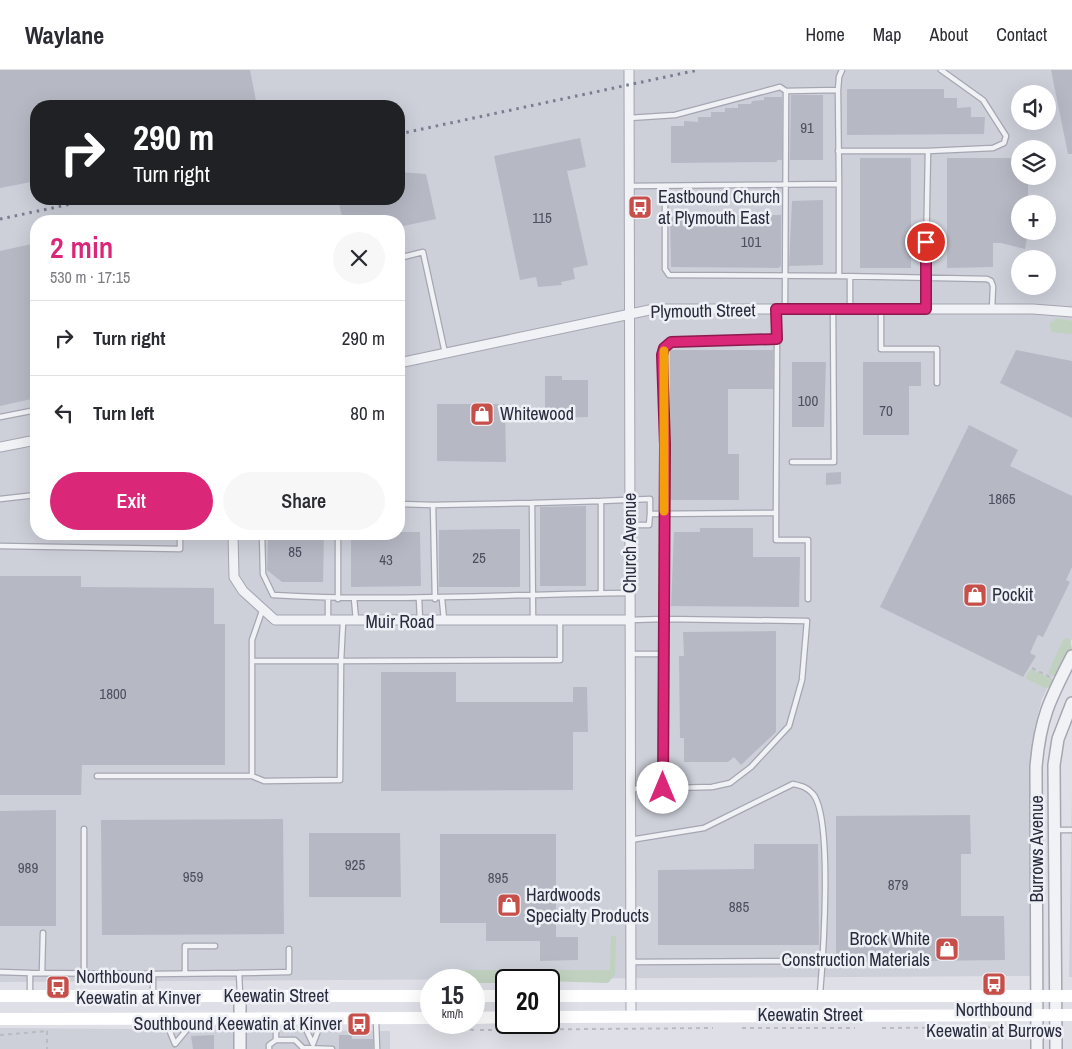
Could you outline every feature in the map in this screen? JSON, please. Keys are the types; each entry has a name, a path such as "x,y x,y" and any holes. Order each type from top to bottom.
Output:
{"main road":[{"name":"Keewatin Street","path":"560,996 1036,994 1072,996"},
{"name":"Keewatin Street","path":"0,996 420,996"},
{"name":"Keewatin Street","path":"560,1017 1072,1015"},
{"name":"Keewatin Street","path":"0,1019 276,1020 420,1018"}],"street":[{"name":"Church Avenue","path":"629,70 631,1016"},
{"name":"Plymouth Street","path":"405,362 654,310 1047,309 1072,312"},
{"path":"0,447 30,441"},
{"name":"Muir Road","path":"233,540 234,577 243,591 262,611 275,620 328,622 630,620"},
{"name":"Burrows Avenue","path":"1037,1049 1036,830 1039,737 1048,703 1072,656"},
{"name":"Burrows Avenue","path":"1056,1049 1054,765 1057,748 1072,703"},
{"path":"1036,830 1055,830"},
{"path":"240,996 240,1049"}],"lane":[{"path":"840,276 838,90 839,77 842,70"},
{"path":"838,151 928,151 993,148 1006,140 1005,132 983,100 942,70"},
{"path":"629,118 675,116 780,87 786,91 838,90"},
{"path":"786,91 786,277 777,339 776,540 808,540 808,599"},
{"path":"926,309 928,151"},
{"path":"629,186 839,184"},
{"path":"665,186 665,269 669,275 840,276 991,281 993,286 992,309"},
{"path":"405,257 424,252 445,353"},
{"path":"850,277 850,309"},
{"path":"792,462 834,462 834,309"},
{"path":"881,309 881,350 937,350 937,383"},
{"path":"663,788 664,514 662,355 664,348 671,342 777,339"},
{"path":"0,417 30,411"},
{"path":"0,499 30,496"},
{"path":"405,504 602,502 650,499 649,524 630,525"},
{"path":"601,593 602,502"},
{"path":"532,503 533,621"},
{"path":"433,505 435,599"},
{"path":"650,514 776,513"},
{"path":"0,546 180,549 180,540"},
{"path":"262,540 263,574 273,595 338,599 442,599 630,593"},
{"path":"338,540 338,599"},
{"path":"328,598 328,622"},
{"path":"354,598 356,622"},
{"path":"419,599 420,622"},
{"path":"442,599 444,621"},
{"path":"252,776 252,640 262,611"},
{"path":"630,620 664,618 807,621 802,680 789,726 752,767 730,783 712,787 630,789"},
{"path":"252,661 560,660 560,621"},
{"path":"97,776 252,776 264,781 340,780 343,622"},
{"path":"630,654 664,654"},
{"path":"630,840 704,828 793,784 805,786 814,795 824,828 823,960 820,995"},
{"path":"84,829 84,973"},
{"path":"1055,830 1072,830"},
{"path":"42,973 43,933"},
{"path":"185,974 185,946 214,946"},
{"path":"0,972 185,974 289,972 289,949"},
{"path":"630,962 823,960"},
{"path":"30,973 30,996"},
{"path":"239,973 240,996"},
{"path":"152,974 153,996"},
{"path":"301,1019 312,1046"},
{"path":"312,1046 323,1019"},
{"path":"376,1019 376,1049"},
{"path":"154,1020 168,1028 175,1044 194,1020"},
{"path":"276,1020 276,1040"},
{"path":"269,1049 269,1045 276,1040 295,1040 303,1048 312,1046 332,1049"}],"path":[{"path":"1032,668 1059,681"},
{"path":"874,1027 891,1029 1018,1027"},
{"path":"485,1030 718,1028"},
{"path":"740,1028 858,1028"},
{"path":"0,1035 57,1030"},
{"path":"47,1031 48,1049"}],"shaded area":[{"path":"0,70 1072,70 1072,639 1042,699 1034,729 1031,976 560,979 560,969 495,969 495,979 485,979 485,969 420,969 420,980 0,982"},
{"path":"1072,788 1072,977 1069,977"},
{"path":"0,1028 390,1031 390,1049 0,1049"}],"green space":[{"path":"1057,318 1072,321 1072,334 1052,332 1049,324"},
{"path":"1064,638 1070,639 1072,649 1057,678 1048,673"},
{"path":"1031,669 1056,681 1052,687 1045,688 1025,678"},
{"path":"611,936 616,936 615,975 608,983 560,982 560,970 610,970"},
{"path":"485,970 495,970 495,983 485,983"}],"building":[{"path":"0,70 250,70 256,100 30,100 30,182 0,188"},
{"path":"1051,70 1072,70 1072,154 1068,154 1056,95 1056,85 1054,85"},
{"path":"847,89 944,89 944,98 957,98 957,108 971,107 971,117 985,117 984,134 847,135"},
{"path":"791,95 823,95 823,160 790,160"},
{"path":"764,97 782,97 782,160 777,160 777,162 671,163 671,126 684,126 684,121 698,122 698,117 711,117 711,112 725,112 725,108 738,108 738,104 751,104 752,101 764,100"},
{"path":"580,138 586,167 567,171 588,265 573,268 575,279 561,282 562,285 538,287 536,277 520,280 494,156"},
{"path":"860,158 911,158 911,268 860,268"},
{"path":"947,158 1011,158 1011,185 1028,185 1028,195 1011,195 1011,240 1026,240 1025,249 993,243 993,267 947,268"},
{"path":"405,172 426,174 436,219 405,226 405,215 342,215 339,205 405,205"},
{"path":"823,200 823,265 789,266 792,201"},
{"path":"781,215 781,266 778,268 671,267 670,216"},
{"path":"30,244 30,399 0,406 0,251"},
{"path":"670,350 773,350 773,389 728,389 728,454 739,454 739,500 670,500"},
{"path":"1016,350 1072,361 1072,418 1000,383"},
{"path":"792,362 826,362 824,427 792,427"},
{"path":"863,362 921,362 921,386 909,386 909,435 863,435"},
{"path":"545,376 562,376 562,380 588,380 588,417 545,418"},
{"path":"437,404 505,404 506,462 437,461"},
{"path":"969,425 1018,450 1010,466 1072,496 1072,567 1066,580 1070,582 1043,637 1038,635 1030,653 1036,656 1023,677 880,607"},
{"path":"841,472 841,484 826,485 826,473"},
{"path":"586,506 586,586 540,586 540,507"},
{"path":"700,528 753,528 753,557 800,557 799,607 671,606 674,532 700,532"},
{"path":"520,529 520,587 439,587 439,530"},
{"path":"405,532 420,532 421,586 351,587 351,540 405,540"},
{"path":"268,540 324,540 323,582 282,582 267,570"},
{"path":"0,576 81,576 81,587 214,588 214,624 225,624 225,765 82,765 81,795 0,795"},
{"path":"776,631 776,732 741,765 734,757 728,762 684,762 684,738 680,738 679,656 684,656 683,632"},
{"path":"381,672 456,672 456,702 573,702 573,687 587,687 588,732 573,732 573,790 381,791"},
{"path":"56,810 56,926 0,926 0,811"},
{"path":"970,815 971,854 961,854 961,916 1004,916 1005,960 836,962 836,816"},
{"path":"283,819 284,934 102,935 101,820"},
{"path":"309,833 400,833 401,897 309,897"},
{"path":"440,834 556,834 556,937 578,937 578,960 540,961 540,941 486,941 486,923 440,923"},
{"path":"754,844 818,844 819,945 658,945 658,870 754,869"},
{"path":"214,1035 214,1049 193,1049 191,1036"},
{"path":"339,1035 352,1035 352,1039 373,1039 373,1049 339,1049"}],"railway":[{"path":"405,133 698,70"},
{"path":"0,219 66,205"}],"slow traffic":[{"path":"664,351 662,355 665,445 664,511"}],"place":[{"name":"Eastbound Church at Plymouth East","path":"640,207"},
{"name":"Whitewood","path":"482,414"},
{"name":"Pockit","path":"975,595"},
{"name":"Hardwoods Specialty Products","path":"509,905"},
{"name":"Brock White Construction Materials","path":"947,949"},
{"name":"Northbound Keewatin at Burrows","path":"994,984"},
{"name":"Northbound Keewatin at Kinver","path":"58,987"},
{"name":"Southbound Keewatin at Kinver","path":"359,1024"}],"route":[{"path":"663,788 665,445 662,355 664,348 671,342 777,339 776,309 926,309 926,242"}]}
